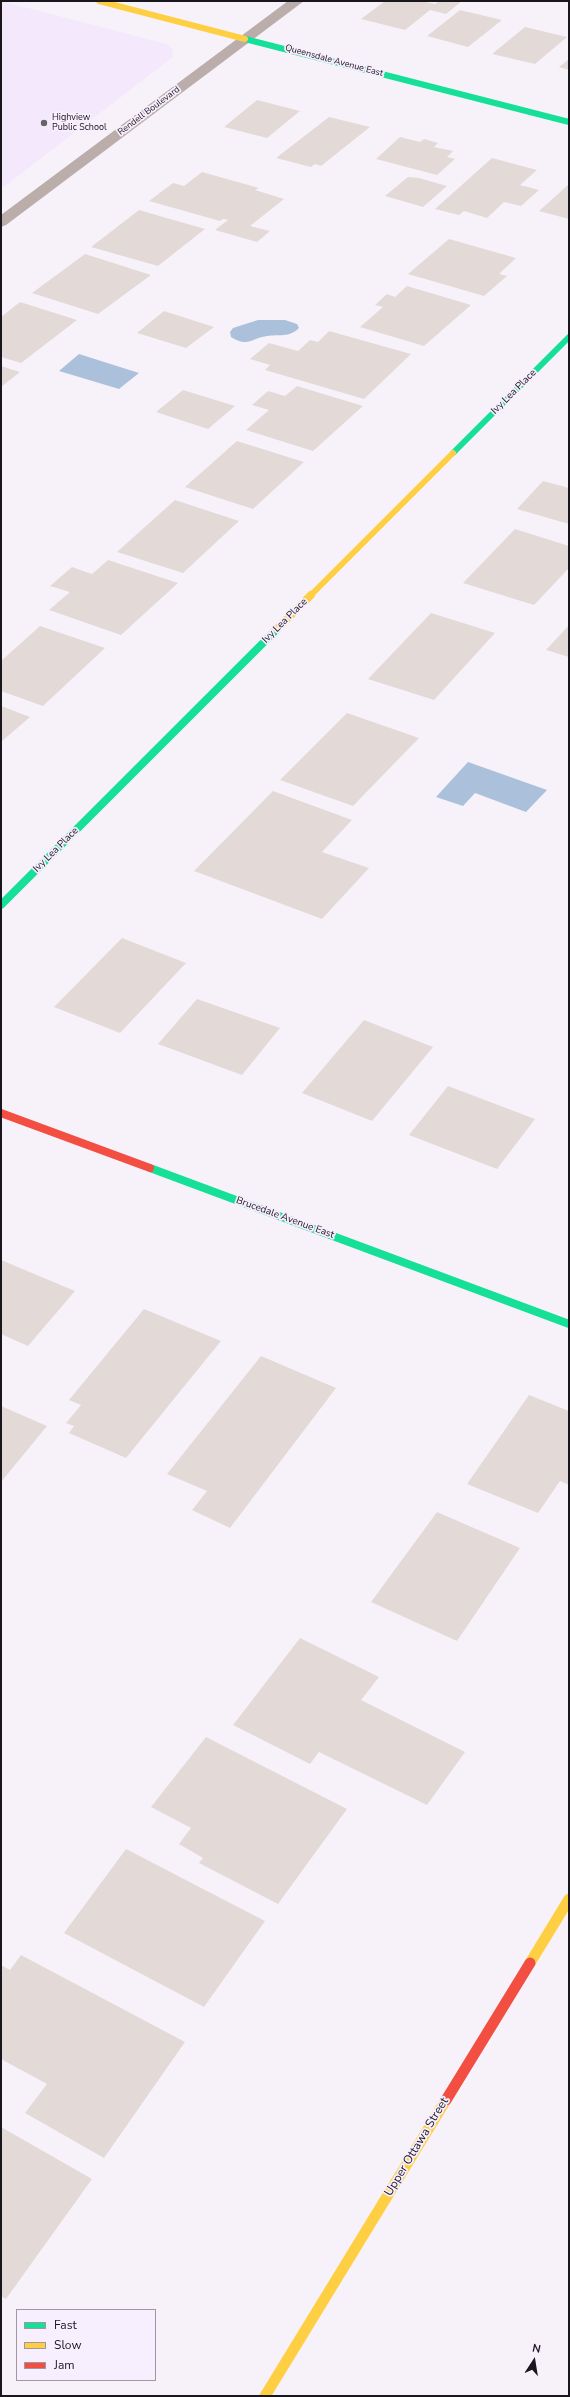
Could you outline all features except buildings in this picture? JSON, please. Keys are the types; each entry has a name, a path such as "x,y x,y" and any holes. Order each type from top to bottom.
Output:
{"street":[{"name":"Queensdale Avenue East","path":"99,1 569,122"},
{"name":"Rendell Boulevard","path":"1,222 297,1"},
{"name":"Ivy Lea Place","path":"1,905 569,337"},
{"name":"Brucedale Avenue East","path":"1,1113 569,1324"},
{"name":"Upper Ottawa Street","path":"264,2396 569,1899"}],"shaded area":[{"name":"Highview Public School","path":"1,1 167,44 173,50 173,57 1,189"}],"water":[{"path":"258,320 285,320 297,324 299,328 288,334 267,336 246,342 242,342 231,337 230,332 233,328"},
{"path":"79,354 139,373 119,389 59,371"},
{"path":"468,762 547,790 526,812 475,793 463,806 436,797"}],"traffic: fast":[{"path":"245,39 569,122"},
{"path":"453,453 569,337"},
{"path":"1,905 277,629"},
{"path":"150,1168 569,1324"}],"traffic: slow":[{"path":"99,1 245,39"},
{"path":"277,629 453,453"},
{"path":"530,1963 569,1899"},
{"path":"265,2396 446,2100"}],"traffic: jam":[{"path":"1,1113 150,1168"},
{"path":"446,2100 530,1963"}],"place":[{"name":"Highview Public School","path":"44,123"}]}
